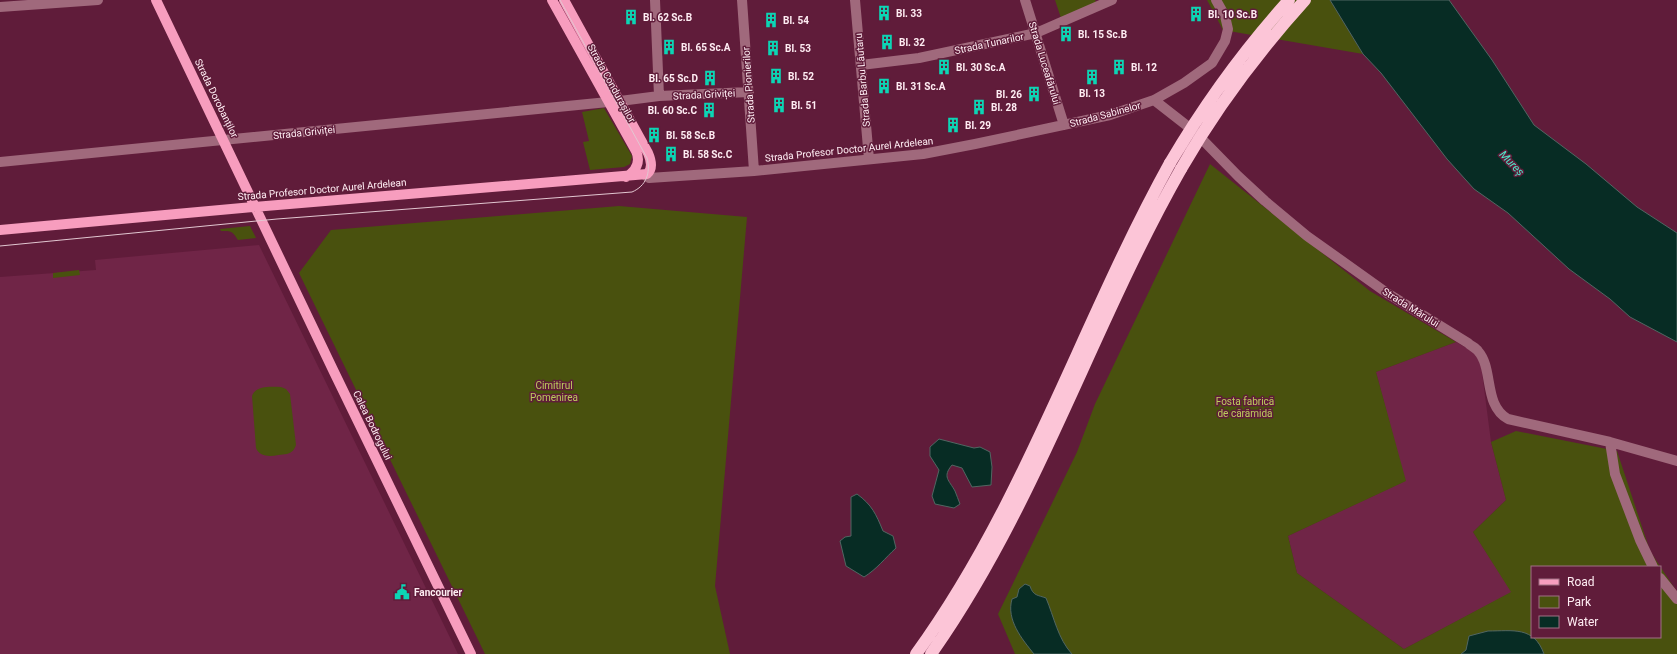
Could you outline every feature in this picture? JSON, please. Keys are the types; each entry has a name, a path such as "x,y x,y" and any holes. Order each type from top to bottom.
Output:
{"highway":[{"path":"1027,478 1112,276 1140,217 1170,163 1204,108 1253,42 1289,0"},
{"path":"931,654 980,579 1007,517 1149,227 1181,168 1205,128 1237,82 1269,41 1305,0"},
{"path":"916,654 958,593 1007,517"}],"main road":[{"name":"Strada Dorobanților","path":"156,0 255,207"},
{"name":"Strada Condurașilor","path":"552,0 638,154 636,168 626,177"},
{"name":"Strada Condurașilor","path":"564,0 648,152 651,163"},
{"path":"646,175 650,172 651,163"},
{"name":"Strada Profesor Doctor Aurel Ardelean","path":"0,230 255,207 646,175"},
{"name":"Calea Bodrogului","path":"255,207 471,654"}],"street":[{"path":"0,7 98,0"},
{"name":"Strada Griviței","path":"655,0 659,96"},
{"name":"Strada Pionierilor","path":"742,0 754,171"},
{"name":"Strada Barbu Lăutaru","path":"855,0 869,159"},
{"name":"Strada Luceafărului","path":"1025,0 1064,126"},
{"name":"Strada Tunarilor","path":"861,65 919,58 1036,33 1112,0"},
{"name":"Strada Sabinelor","path":"1064,126 1110,115 1154,100 1184,83 1212,62 1227,36 1228,24 1216,0"},
{"name":"Strada Griviței","path":"620,101 659,96 748,92"},
{"name":"Strada Mărului","path":"1154,100 1195,132 1238,176 1307,236 1387,293 1479,351 1483,360 1494,404 1502,416 1508,419 1610,442 1677,461"},
{"name":"Strada Griviței","path":"0,162 608,102"},
{"name":"Strada Profesor Doctor Aurel Ardelean","path":"646,175 655,174 658,178 754,171 923,154 1064,126"},
{"name":"Strada Condurașilor","path":"651,163 658,178"},
{"path":"1610,442 1615,474 1640,540 1653,566"},
{"path":"1661,579 1677,599"}],"shaded area":[{"path":"259,245 458,654 0,654 0,277 96,270 95,260"},
{"path":"1456,342 1475,353 1481,365 1491,442 1506,500 1473,532 1512,592 1404,649 1297,573 1288,536 1405,481 1376,372"}],"green space":[{"path":"1055,0 1095,0 1097,4 1061,18"},
{"path":"1207,0 1330,0 1363,54 1223,30"},
{"path":"604,108 632,156 630,164 624,167 590,170 583,142 589,141 582,112"},
{"name":"Fosta fabrică de cărămidă","path":"1210,164 1370,291 1456,342 1376,372 1406,481 1288,536 1297,573 1404,649 1511,592 1473,532 1506,500 1491,442 1516,431 1617,451 1650,551 1660,566 1531,566 1531,638 1661,638 1661,568 1677,592 1677,654 1015,654 998,614 1077,452 1095,404"},
{"name":"Cimitirul Pomenirea","path":"619,206 747,217 715,586 730,654 485,654 299,273 331,230"},
{"path":"250,226 256,238 238,240 231,232 221,231 220,229"},
{"path":"79,270 80,275 53,278 53,273"},
{"path":"281,387 286,389 290,394 296,445 293,451 287,454 269,456 261,454 256,448 252,396 254,392 260,388"}],"water":[{"name":"Mureș","path":"1330,0 1449,0 1492,60 1534,125 1586,164 1637,207 1677,233 1677,342 1630,317 1610,299 1569,269 1508,213 1474,189 1447,159 1381,73 1363,54"},
{"path":"939,439 974,448 980,447 990,452 992,467 991,485 972,487 962,468 952,465 949,469 947,476 960,504 954,508 935,504 932,496 939,470 930,456 930,447"},
{"path":"857,494 873,510 883,531 893,536 896,548 877,567 864,577 846,566 840,541 845,537 851,536 851,497"},
{"path":"1025,584 1030,586 1034,593 1038,596 1046,598 1063,642 1072,654 1034,654 1020,636 1013,622 1011,607 1012,599 1017,597 1019,589"},
{"path":"1488,631 1522,632 1535,639 1540,645 1544,654 1461,654 1466,650 1469,636"}],"tram line":[{"path":"0,246 277,219 632,192 644,183 648,174 647,158 560,0"}],"place":[{"name":"Bl. 33","path":"884,13"},
{"name":"Bl. 10 Sc.B","path":"1196,14"},
{"name":"Bl. 62 Sc.B","path":"631,17"},
{"name":"Bl. 54","path":"771,20"},
{"name":"Bl. 15 Sc.B","path":"1066,34"},
{"name":"Bl. 32","path":"887,42"},
{"name":"Bl. 65 Sc.A","path":"669,47"},
{"name":"Bl. 53","path":"773,48"},
{"name":"Bl. 30 Sc.A","path":"944,67"},
{"name":"Bl. 12","path":"1119,67"},
{"name":"Bl. 52","path":"776,76"},
{"name":"Bl. 13","path":"1092,77"},
{"name":"Bl. 65 Sc.D","path":"710,78"},
{"name":"Bl. 31 Sc.A","path":"884,86"},
{"name":"Bl. 26","path":"1034,94"},
{"name":"Bl. 51","path":"779,105"},
{"name":"Bl. 28","path":"979,107"},
{"name":"Bl. 60 Sc.C","path":"709,110"},
{"name":"Bl. 29","path":"953,125"},
{"name":"Bl. 58 Sc.B","path":"654,135"},
{"name":"Bl. 58 Sc.C","path":"671,154"},
{"name":"Fancourier","path":"402,592"}]}
